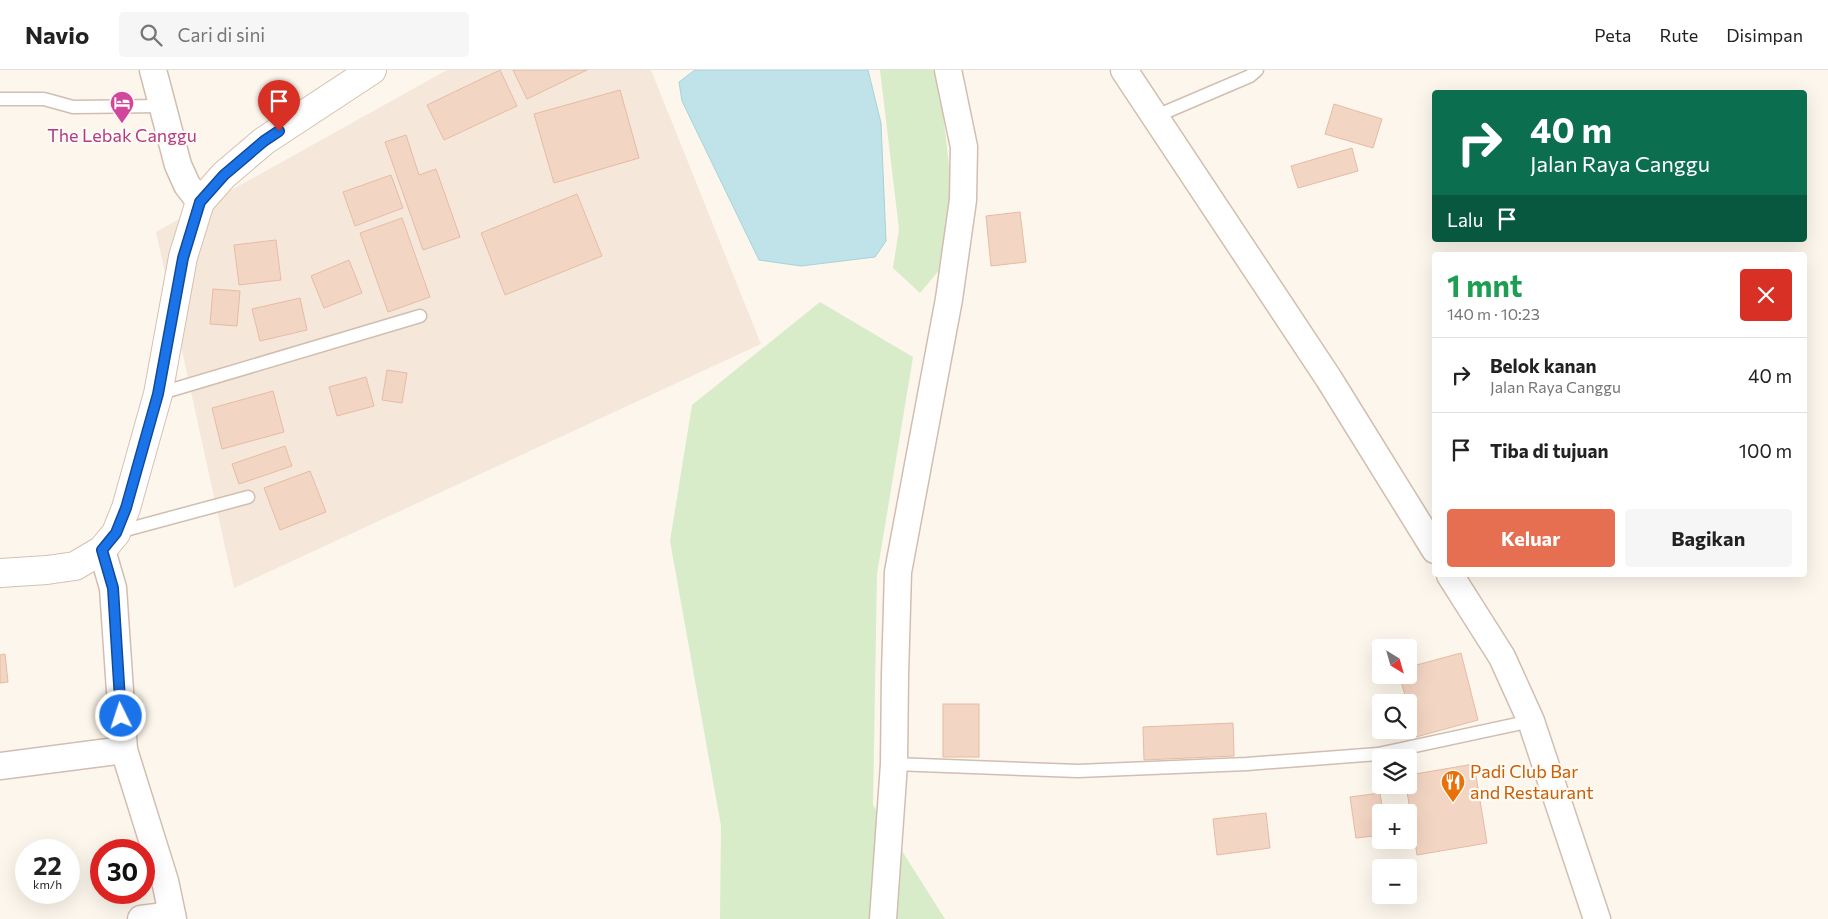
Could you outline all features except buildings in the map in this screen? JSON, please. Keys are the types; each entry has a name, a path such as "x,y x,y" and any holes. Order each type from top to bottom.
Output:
{"main road":[{"path":"0,574 75,566 109,541 126,508 158,394 183,258 200,202 224,175 264,141 372,70"}],"street":[{"path":"153,70 178,165 187,185 200,202"},
{"path":"884,919 894,764 894,675 898,572 949,299 963,200 964,147 948,70"},
{"path":"1124,70 1329,379 1432,545"},
{"path":"109,541 124,750 165,881 173,917 141,919"},
{"path":"75,566 113,588"},
{"path":"1451,577 1502,658 1531,721 1596,919"},
{"path":"0,766 124,750"}],"lane":[{"path":"1154,117 1250,76 1257,70"},
{"path":"0,99 44,99 73,107 163,106"},
{"path":"158,394 420,316"},
{"path":"109,541 248,497"},
{"path":"894,764 1078,771 1246,764 1378,754 1531,721"}],"shaded area":[{"path":"447,70 651,70 761,344 234,588 156,232"}],"green space":[{"path":"880,70 933,70 941,95 951,183 940,269 920,293 893,268 899,229"},
{"path":"820,302 913,357 877,574 873,805 945,919 720,919 721,826 670,541 692,405"}],"water":[{"path":"695,70 868,70 881,123 886,241 875,257 801,266 759,260 682,101 679,82"}],"place":[{"name":"The Lebak Canggu","path":"122,124"},
{"name":"Padi Club Bar and Restaurant","path":"1453,803"}],"route":[{"path":"121,716 113,588 102,550 116,533 126,508 158,394 183,258 200,202 224,175 264,141 279,131"}]}
